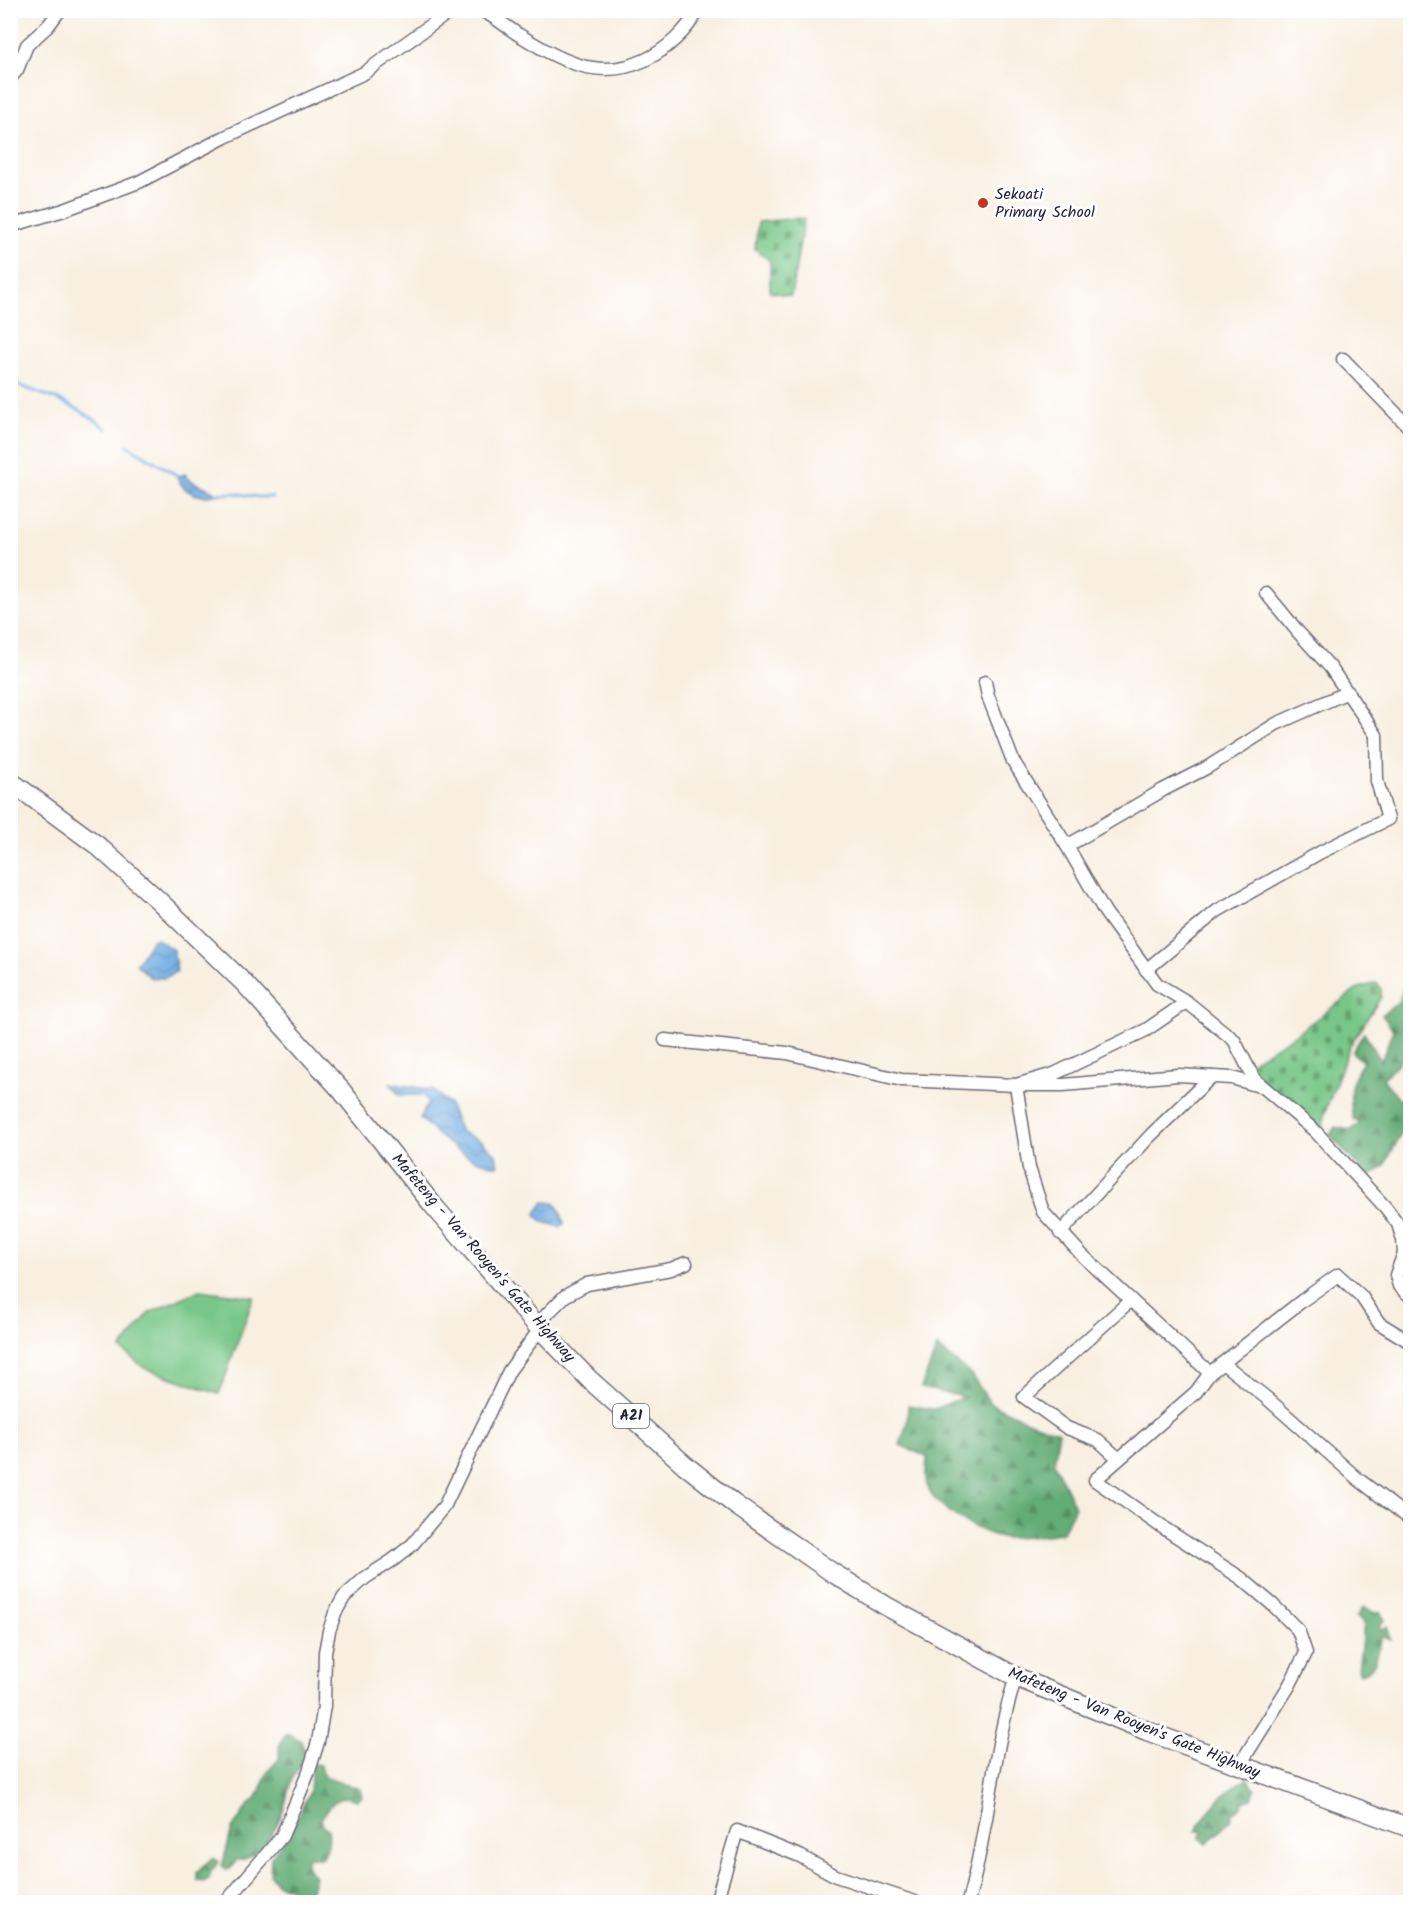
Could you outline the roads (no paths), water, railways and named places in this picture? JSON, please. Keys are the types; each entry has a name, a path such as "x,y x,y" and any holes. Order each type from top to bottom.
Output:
{"main road":[{"name":"Mafeteng - Van Rooyen's Gate Highway","path":"10,782 98,846 244,983 333,1081 432,1203 540,1329 590,1380 685,1465 781,1538 886,1606 1016,1677 1147,1731 1410,1828"}],"street":[{"path":"10,78 17,70 27,45 48,26 60,10"},
{"path":"10,226 64,210 139,182 235,132 364,73 452,10"},
{"path":"480,10 550,53 603,71 626,67 655,55 672,42 698,10"},
{"path":"1343,359 1410,428"},
{"path":"1146,970 1227,905 1321,852 1388,819 1377,781 1376,735 1330,667 1266,593"},
{"path":"986,682 988,696 1013,761 1106,912 1146,970 1156,984 1187,1002 1234,1040 1254,1079 1315,1131 1386,1208 1398,1224 1403,1240 1404,1253 1396,1275 1399,1286 1410,1296"},
{"path":"1067,846 1163,790 1208,767 1276,724 1348,692"},
{"path":"1016,1085 1054,1074 1146,1030 1187,1002"},
{"path":"665,1040 787,1053 902,1080 1063,1085 1178,1075 1232,1078 1263,1087"},
{"path":"1060,1233 1151,1135 1211,1077"},
{"path":"1016,1085 1029,1168 1042,1212 1060,1233 1210,1374"},
{"path":"226,1902 282,1836 309,1771 318,1742 324,1706 325,1652 335,1613 344,1597 365,1578 412,1545 445,1505 509,1371 540,1329 547,1314 565,1296 587,1284 671,1269 686,1263"},
{"path":"1239,1766 1289,1686 1306,1653 1298,1630 1242,1578 1159,1525 1095,1480 1196,1392 1210,1374 1338,1275 1361,1296 1379,1323 1410,1342"},
{"path":"1119,1459 1098,1440 1067,1428 1024,1397 1131,1300"},
{"path":"1224,1364 1269,1400 1358,1479 1410,1519"},
{"path":"968,1902 1003,1721 1016,1677"},
{"path":"716,1902 737,1831 800,1856 836,1876 915,1902"}],"water":[{"path":"185,474 191,481 218,494 199,495 184,488 177,477"},
{"path":"156,938 173,950 177,971 165,978 151,978 136,964 151,941"},
{"path":"390,1083 433,1090 449,1104 461,1132 481,1141 496,1154 498,1166 465,1155 445,1141 420,1118 428,1103 424,1095 399,1095"},
{"path":"544,1202 555,1203 564,1224 560,1227 537,1217 536,1213"}],"waterway":[{"path":"10,380 70,405 107,429"},
{"path":"127,445 180,477"},
{"path":"215,494 234,493 272,497"}],"place":[{"name":"Sekoati Primary School","path":"983,203"}]}
